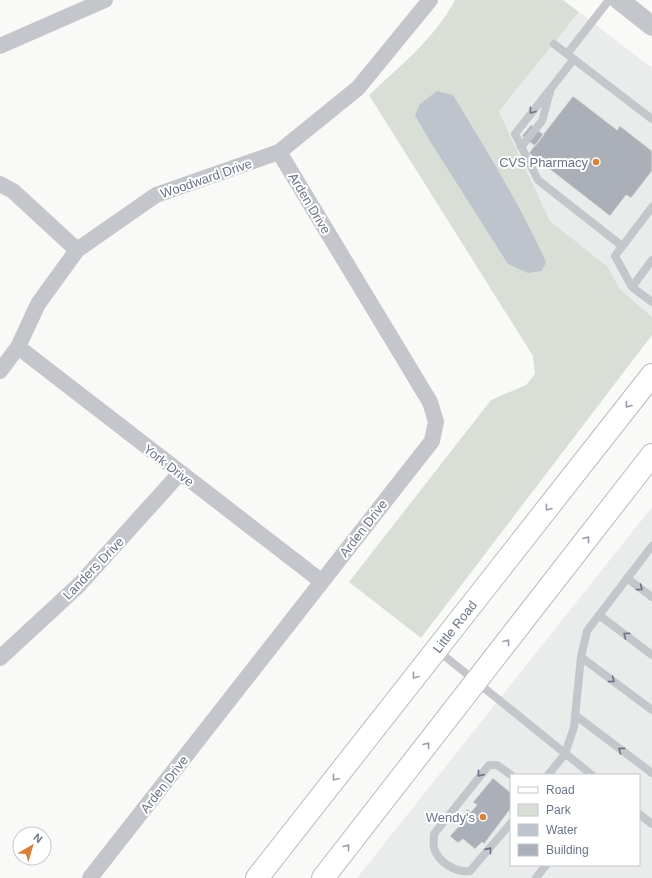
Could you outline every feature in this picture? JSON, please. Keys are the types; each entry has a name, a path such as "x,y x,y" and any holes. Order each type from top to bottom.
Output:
{"main road":[{"name":"Little Road","path":"257,878 652,375"},
{"path":"323,878 652,456"}],"street":[{"path":"0,46 105,0"},
{"name":"Woodward Drive","path":"0,370 18,347 38,304 77,250 156,194 279,152 358,88 430,0"},
{"path":"619,0 652,26"},
{"name":"Arden Drive","path":"90,878 432,441 436,422 430,402 279,152"},
{"path":"0,184 13,191 77,250"},
{"name":"York Drive","path":"18,347 321,582"},
{"name":"Landers Drive","path":"0,658 79,585 180,473"}],"lane":[{"path":"609,0 551,87 515,134 538,180 622,246"},
{"path":"554,44 652,119"},
{"path":"521,147 542,121 551,87"},
{"path":"652,207 615,256 632,287 652,302"},
{"path":"632,287 652,260"},
{"path":"549,774 565,754 575,715 581,657 587,631 652,546"},
{"path":"627,578 652,598"},
{"path":"599,615 652,655"},
{"path":"436,650 591,774"},
{"path":"581,657 652,710"},
{"path":"575,715 652,773"},
{"path":"510,774 498,765 489,765 434,834 433,846 438,855 447,864 462,872 470,871 510,824"},
{"path":"640,815 652,824"},
{"path":"536,878 545,866"}],"shaded area":[{"path":"579,12 652,68 652,317 619,288 608,267 550,221 499,110"},
{"path":"652,507 652,878 357,878"}],"green space":[{"path":"455,0 563,0 579,12 499,111 550,221 608,267 619,288 652,317 652,335 421,638 349,582 491,400 526,385 535,374 533,356 369,95 416,51 438,27"}],"water":[{"path":"437,91 453,95 502,177 536,240 546,262 542,271 528,273 508,264 428,138 415,115 420,104"}],"building":[{"name":"CVS Pharmacy","path":"573,96 617,130 620,126 652,151 652,171 631,198 626,195 610,216 529,153"},
{"path":"531,125 544,135 535,146 522,136"},
{"name":"Wendy's","path":"493,778 510,792 510,809 484,844 482,842 475,849 463,839 458,843 450,836 460,825 457,822 467,809 471,812 477,805 473,802"}],"place":[{"name":"CVS Pharmacy","path":"596,162"},
{"name":"Wendy's","path":"483,817"}]}
